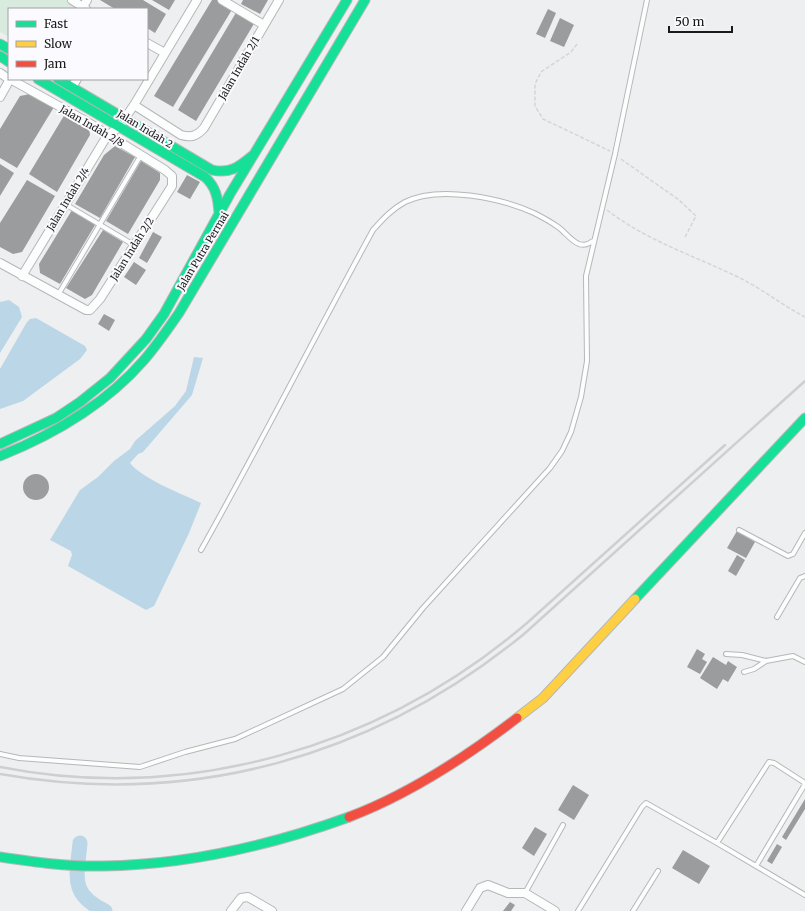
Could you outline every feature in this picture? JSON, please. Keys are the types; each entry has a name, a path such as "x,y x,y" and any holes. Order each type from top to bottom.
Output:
{"street":[{"path":"72,0 86,5"},
{"name":"Jalan Indah 2/4","path":"22,276 64,204 107,136 119,127 134,105 197,0"},
{"path":"222,0 264,25"},
{"name":"Jalan Indah 2/1","path":"134,105 181,135 188,137 198,134 204,128 279,0"},
{"name":"Jalan Putra Permai","path":"0,444 56,418 110,378 134,354 164,314 219,213 347,0"},
{"name":"Jalan Putra Permai","path":"0,456 54,433 88,411 120,384 156,346 179,313 365,0"},
{"path":"148,44 165,53"},
{"path":"0,97 9,80"},
{"name":"Jalan Indah 2/8","path":"12,80 84,120 107,136 141,154 172,176"},
{"name":"Jalan Indah 2","path":"40,80 203,176 214,184 218,197 219,213"},
{"name":"Jalan Indah 2","path":"62,80 74,83 125,118 212,170 224,174 235,170 254,154"},
{"name":"Jalan Indah 2/2","path":"58,296 81,308 90,310 96,305 172,186 172,176"},
{"path":"0,263 58,296"},
{"path":"0,857 68,865 99,866 152,864 222,854 287,840 400,794 454,763 498,733 542,698 805,418"},
{"path":"466,911 483,886 488,885 508,892 525,893 555,911"},
{"path":"231,911 241,898 248,897 272,911"}],"lane":[{"path":"0,754 19,758 140,767 185,752 235,739 343,689 383,657 423,608 550,468 562,451 578,412 587,361 586,276 593,241 615,154 647,0"},
{"path":"58,296 141,154"},
{"path":"201,550 253,458 312,343 373,230 386,215 406,202 427,195 469,196 510,205 534,213 558,227 580,245 586,245 593,241"},
{"path":"64,204 134,245"},
{"path":"739,530 788,556 793,554 805,533"},
{"path":"777,617 800,578 805,576"},
{"path":"726,654 742,655 766,661"},
{"path":"744,672 754,669 766,661 793,656 805,662"},
{"path":"717,843 769,762 774,763 805,784 756,866"},
{"path":"578,911 642,807 646,803 805,895"},
{"path":"525,893 563,825"},
{"path":"633,911 658,871"}],"path":[{"path":"576,44 571,52 541,72 535,84 535,106 544,119 615,154 678,200 696,216 685,237"},
{"path":"603,206 622,222 678,251 740,278 805,317"}],"green space":[{"path":"0,0 69,0 82,8 8,8 8,36 0,32"}],"water":[{"path":"9,300 19,307 22,317 0,353 0,302"},
{"path":"36,318 85,346 87,350 80,359 23,401 0,409 0,369 27,322 30,319"},
{"path":"194,357 203,358 192,395 143,452 138,454 130,463 136,469 153,480 201,503 189,533 154,606 146,610 68,566 72,555 71,551 50,540 80,490 98,477 114,461 130,449 135,441 175,406 186,391"}],"building":[{"path":"100,0 143,0 166,14 155,33 148,29 148,8 113,8"},
{"path":"152,0 175,0 169,10"},
{"path":"212,0 220,0 233,8 173,107 154,96"},
{"path":"243,0 268,0 260,14 241,4"},
{"path":"548,9 556,13 545,38 536,34"},
{"path":"237,11 255,22 196,121 178,110"},
{"path":"560,18 574,25 564,47 550,41"},
{"path":"30,94 54,107 17,168 0,158 0,129 20,96"},
{"path":"65,114 89,128 90,135 57,192 29,174"},
{"path":"115,146 135,157 100,218 75,204 104,155"},
{"path":"141,161 160,173 160,180 128,234 106,221"},
{"path":"0,164 14,173 0,196"},
{"path":"187,175 200,182 190,199 177,192"},
{"path":"27,180 55,196 22,252 13,254 0,247 0,223"},
{"path":"72,210 95,225 60,284 40,273 39,264"},
{"path":"103,230 123,242 92,295 85,299 66,288"},
{"path":"153,232 162,237 147,263 139,258"},
{"path":"134,262 146,270 136,285 124,277"},
{"path":"104,314 115,320 109,331 98,324"},
{"path":"36,474 45,478 49,487 45,496 36,500 27,496 23,487 27,478"},
{"path":"737,531 755,542 746,558 727,548"},
{"path":"737,555 745,560 736,576 728,571"},
{"path":"697,649 705,654 702,659 707,662 700,674 687,667"},
{"path":"713,657 726,665 728,661 737,667 728,682 723,679 717,689 700,678"},
{"path":"573,785 589,795 574,820 558,810"},
{"path":"805,799 805,809 786,840 782,837"},
{"path":"535,827 547,834 534,856 522,848"},
{"path":"777,844 782,847 772,864 767,861"},
{"path":"683,850 710,866 699,884 672,868"},
{"path":"510,902 515,905 511,911 503,911"}],"waterway":[{"path":"80,843 77,875 80,891 93,905 105,911"}],"railway":[{"path":"0,774 71,783 142,784 211,777 278,763 343,741 406,713 466,677 524,634 805,381"},
{"path":"0,767 71,777 142,778 212,770 280,755 346,733 410,703 470,666 527,623 725,445"}],"traffic: fast":[{"path":"0,444 56,418 80,402 110,378 146,339 164,314 230,194 347,0"},
{"path":"0,456 40,438 78,417 113,391 129,376 153,349 179,313 365,0"},
{"path":"0,44 8,48"},
{"path":"0,56 8,61"},
{"path":"40,80 205,177 212,185 216,193 219,213"},
{"path":"60,80 212,170 224,171 234,169 252,156"},
{"path":"635,599 805,418"},
{"path":"0,857 77,866 135,865 166,862 198,858 259,845 289,837 349,817"}],"traffic: slow":[{"path":"517,718 543,698 635,599"}],"traffic: jam":[{"path":"349,817 372,808 437,774 478,747 517,718"}]}
